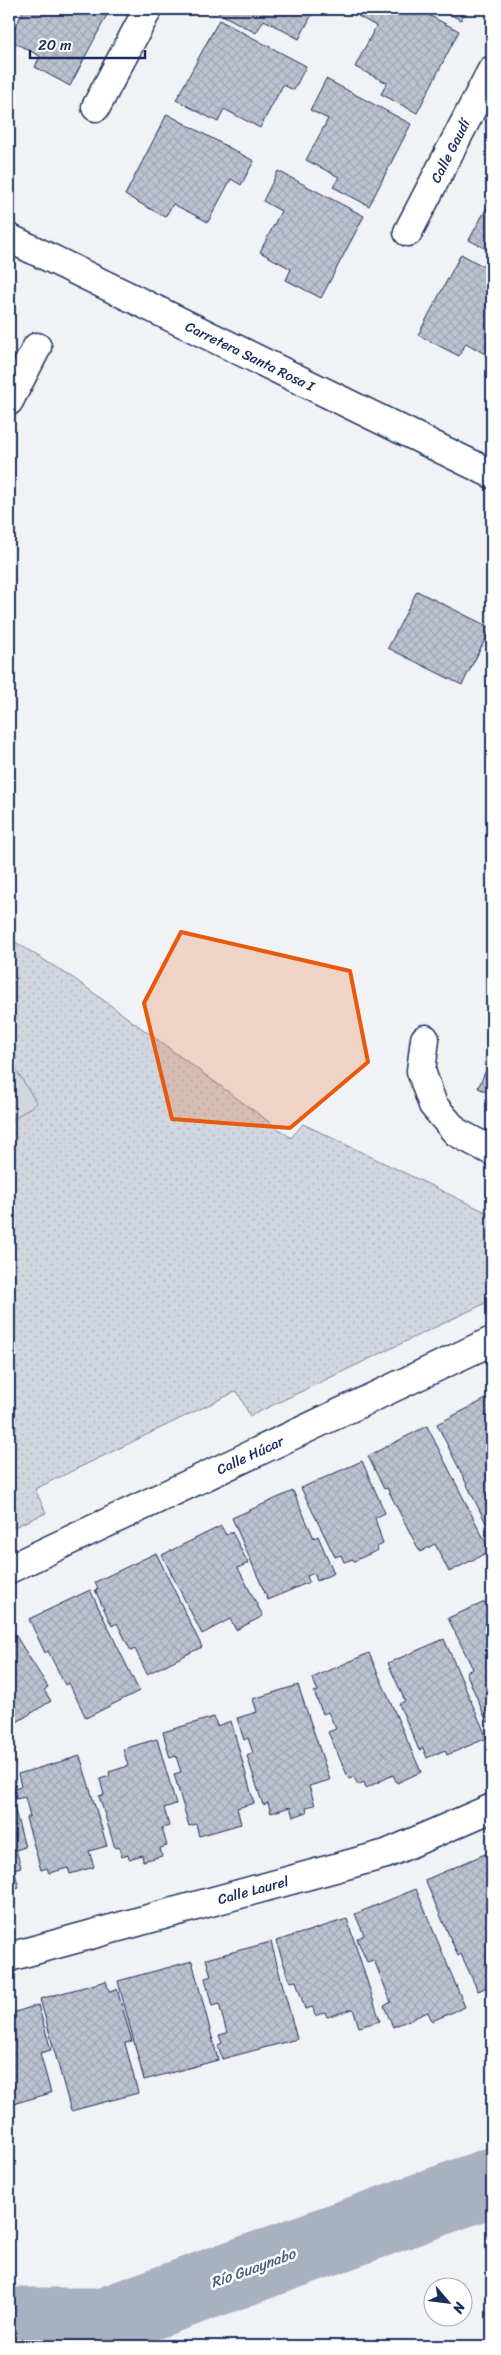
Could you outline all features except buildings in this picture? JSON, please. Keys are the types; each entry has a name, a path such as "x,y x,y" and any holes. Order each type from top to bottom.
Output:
{"street":[{"path":"96,107 148,9"},
{"name":"Calle Gaudí","path":"408,232 492,70"},
{"name":"Carretera Santa Rosa I","path":"9,238 492,474"},
{"path":"9,401 36,347"},
{"path":"425,1039 421,1071 433,1105 456,1132 492,1150"},
{"name":"Calle Húcar","path":"9,1569 492,1341"},
{"name":"Calle Laurel","path":"9,1957 386,1854 492,1808"}],"highlighted area":[{"path":"181,932 350,971 368,1062 290,1128 172,1119 144,1003"}],"shaded area":[{"path":"9,938 76,980 291,1138 303,1124 492,1215 492,1300 250,1416 237,1391 35,1489 46,1513 14,1527 9,1526"},
{"path":"9,1059 37,1103 9,1122"}],"waterway":[{"name":"Río Guaynabo","path":"9,2322 104,2322 492,2182"}]}
